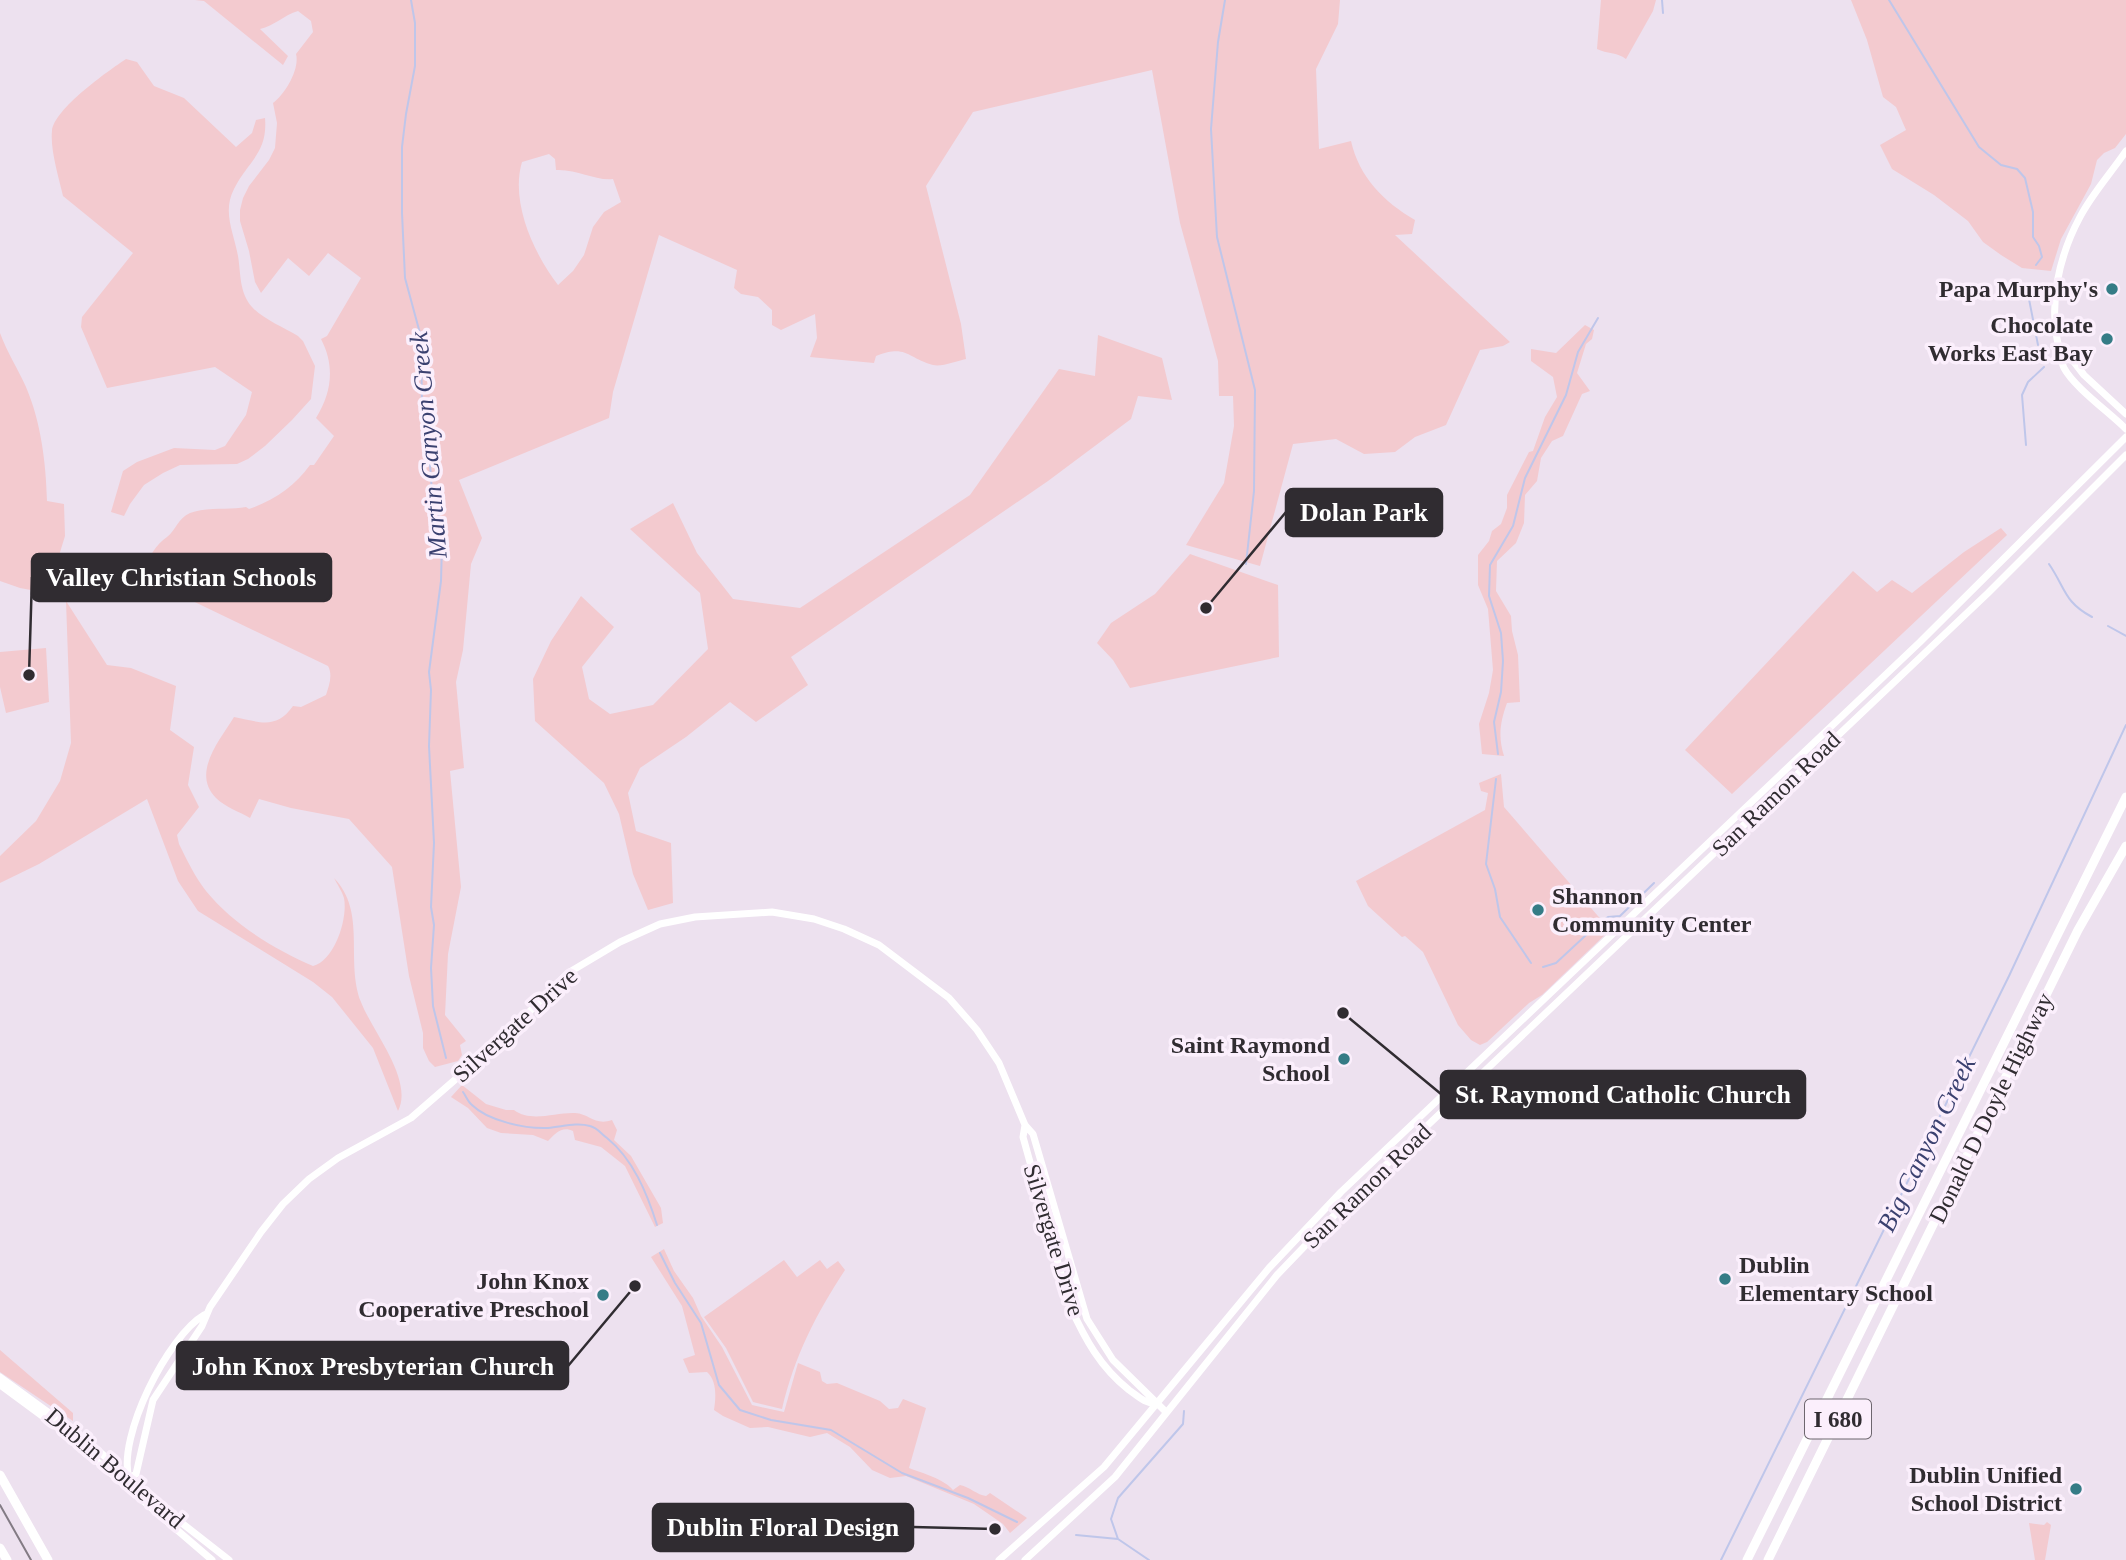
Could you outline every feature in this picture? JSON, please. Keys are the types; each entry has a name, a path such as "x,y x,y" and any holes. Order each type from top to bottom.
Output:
{"highway":[{"name":"Donald D Doyle Highway","path":"1747,1560 2126,797"},
{"name":"Donald D Doyle Highway","path":"1768,1560 2078,930 2126,846"},
{"path":"0,1475 48,1560"},
{"path":"0,1548 7,1560"}],"main road":[{"path":"2126,151 2080,216 2062,261 2054,312 2055,332 2063,366 2071,378 2126,429"},
{"path":"2060,351 2071,358 2084,375 2126,415"},
{"name":"San Ramon Road","path":"999,1560 1104,1467 1269,1268 1340,1192 1920,642 2126,437"},
{"name":"San Ramon Road","path":"1025,1560 1115,1477 1277,1275 1349,1200 1988,593 2126,455"},
{"name":"Silvergate Drive","path":"127,1482 136,1474 153,1400 202,1326 205,1315 283,1204 309,1179 338,1158 411,1118 503,1038 568,973 620,942 660,924 695,916 772,912 814,919 879,945 949,998 977,1030 1003,1072 1025,1125 1033,1134 1087,1319 1113,1360 1166,1412"},
{"name":"Silvergate Drive","path":"1025,1125 1023,1137 1070,1306 1079,1326 1112,1376 1146,1403 1157,1404"},
{"name":"Dublin Boulevard","path":"0,1377 64,1423 212,1560"},
{"name":"Dublin Boulevard","path":"0,1385 229,1560"},
{"path":"1146,1391 1158,1393 1167,1390"}],"shaded area":[{"path":"195,0 1340,0 1338,24 1316,69 1319,149 1351,141 1360,166 1374,187 1383,197 1415,220 1412,234 1395,235 1510,342 1480,350 1446,425 1415,437 1395,452 1364,454 1336,439 1293,444 1260,566 1186,545 1224,483 1234,426 1233,396 1219,396 1218,361 1180,223 1152,70 973,112 926,186 961,324 966,359 945,365 933,365 906,353 894,351 876,356 874,363 810,357 817,338 815,314 781,330 772,325 772,310 758,297 741,294 734,288 737,270 659,235 613,392 609,418 459,480 482,538 471,564 463,650 456,682 464,768 450,771 461,887 448,954 445,1015 466,1041 460,1045 462,1055 458,1061 435,1067 423,1048 423,1033 409,976 392,867 349,819 259,799 250,818 216,798 206,778 210,757 234,717 260,722 274,721 287,714 293,706 301,707 326,695 330,677 328,666 176,593 150,584 148,577 148,564 153,552 186,515 203,510 249,509 276,497 310,465 314,465 334,436 316,418 326,398 330,379 328,359 321,339 327,336 361,278 328,253 309,276 288,258 261,293 255,282 240,221 240,210 249,186 275,148 277,123 273,103 290,81 296,67 296,54 313,32 311,21 298,11 260,29 288,56 283,65 204,1","holes":["549,154 555,159 556,170 613,179 621,202 604,212 593,227 584,255 573,271 558,285 526,227 519,194 522,162"]},
{"path":"1601,0 1656,0 1653,11 1626,59 1597,49"},
{"path":"1851,0 2126,0 2126,134 2115,148 2097,160 2091,184 2061,239 2051,271 2022,268 2001,255 1983,242 1968,221 1934,195 1892,169 1880,145 1906,130 1896,107 1883,97 1867,40"},
{"path":"126,59 137,62 154,86 184,98 236,147 252,133 256,120 265,118 260,148 239,179 229,206 241,283 252,307 267,319 298,336 315,366 311,399 265,446 237,464 180,465 163,473 144,485 124,516 111,512 123,471 137,462 174,448 215,450 225,446 246,415 252,392 215,367 107,388 81,327 82,317 133,253 63,196 52,131 55,122 72,102 95,81"},
{"path":"1585,325 1594,330 1592,339 1586,344 1577,373 1590,391 1582,394 1563,436 1552,441 1541,458 1537,481 1525,495 1524,523 1516,543 1497,561 1496,591 1511,616 1518,655 1520,702 1507,703 1501,723 1500,736 1504,756 1482,754 1479,724 1493,670 1488,609 1478,585 1478,555 1489,541 1492,531 1501,524 1507,508 1507,495 1529,452 1533,451 1545,417 1557,397 1553,377 1531,361 1531,349 1556,353"},
{"path":"0,333 26,387 39,428 47,501 64,504 65,536 53,575 52,594 0,581"},
{"path":"1098,335 1162,358 1172,400 1138,396 1131,419 1048,481 791,657 808,685 756,722 730,702 686,737 640,768 628,793 636,831 671,843 673,903 648,910 633,874 619,814 604,783 535,721 533,679 551,641 581,596 614,627 582,667 589,699 610,714 653,705 708,649 700,593 630,529 673,503 697,553 733,599 800,608 970,495 1059,369 1095,376"},
{"path":"2001,528 2007,535 1732,794 1685,750 1853,571 1877,592 1892,580 1912,593 1964,552"},
{"path":"1190,554 1278,585 1279,657 1130,688 1113,660 1097,643 1111,623 1155,594"},
{"path":"66,601 107,665 131,668 176,686 170,730 194,747 188,785 199,807 177,835 195,874 217,903 255,935 313,966 328,956 342,927 344,898 334,878 344,891 353,921 357,986 366,1014 390,1056 401,1085 398,1111 373,1048 332,997 313,982 198,911 178,881 147,799 39,864 0,883 0,856 36,821 60,781 71,743"},
{"path":"46,648 49,702 6,713 0,687 0,652"},
{"path":"1501,774 1504,807 1610,930 1542,995 1480,1045 1471,1040 1458,1025 1423,952 1368,906 1356,881 1485,810 1488,793 1481,791 1479,783"},
{"path":"462,1085 486,1104 528,1116 575,1113 601,1122 612,1120 617,1130 614,1140 631,1156 661,1208 663,1223 655,1227 625,1166 601,1147 575,1140 573,1131 566,1129 559,1131 548,1141 533,1135 501,1133 487,1128 468,1108 451,1097"},
{"path":"664,1249 674,1271 722,1347 752,1405 784,1412 798,1363 820,1372 822,1381 827,1384 837,1383 880,1401 889,1409 898,1408 903,1399 926,1408 909,1468 939,1480 953,1490 960,1485 986,1496 990,1493 1027,1518 1010,1533 1003,1524 974,1504 906,1476 890,1478 872,1470 850,1447 827,1433 810,1437 768,1427 750,1428 714,1410 713,1380 707,1372 689,1373 683,1359 695,1355 682,1306 651,1257"},
{"path":"784,1260 797,1277 820,1260 827,1269 838,1261 845,1270 807,1336 782,1409 753,1402 726,1348 704,1317"},
{"path":"0,1350 73,1413 73,1421 0,1372"},
{"path":"2047,1522 2051,1525 2045,1560 2035,1560 2029,1523 2044,1525"}],"waterway":[{"name":"Martin Canyon Creek","path":"411,0 415,23 415,66 402,147 402,213 405,278 421,337 422,407 428,436 432,492 439,516 442,544 441,581 429,672 429,746 434,843 431,907 434,925 431,968 433,1006 446,1058"},
{"path":"1225,0 1218,42 1211,129 1217,237 1255,390 1254,491 1246,564"},
{"path":"1662,0 1663,13"},
{"name":"Big Canyon Creek","path":"1889,0 1979,147 2001,165 2017,169 2025,178 2033,212 2033,237 2042,257 2036,265"},
{"name":"Big Canyon Creek","path":"2028,294 2038,345"},
{"path":"1498,754 1494,722 1501,692 1503,661 1501,633 1489,596 1490,565 1513,526 1525,478 1566,395 1578,352 1598,318"},
{"name":"Big Canyon Creek","path":"2026,445 2022,395 2028,382 2044,367"},
{"name":"Big Canyon Creek","path":"2049,564 2066,594 2076,606 2092,617"},
{"name":"Big Canyon Creek","path":"2108,626 2126,636"},
{"name":"Big Canyon Creek","path":"1721,1560 2009,976 2126,725"},
{"path":"1496,779 1486,864 1495,889 1500,917 1531,963"},
{"path":"1543,967 1556,963 1608,917 1620,916 1654,883"},
{"name":"Martin Canyon Creek","path":"463,1092 479,1111 508,1123 539,1128 580,1124 595,1128 616,1146 632,1166 657,1225"},
{"name":"Martin Canyon Creek","path":"660,1253 675,1283 701,1323 719,1385 740,1410 771,1420 831,1430 902,1473 968,1498 1017,1522"},
{"path":"1118,1539 1111,1519 1118,1498 1183,1424 1184,1411"},
{"name":"Martin Canyon Creek","path":"1076,1535 1118,1539 1149,1560"}],"railway":[{"path":"0,1505 31,1560"}],"place":[{"name":"Papa Murphy's","path":"2112,289"},
{"name":"Chocolate Works East Bay","path":"2107,339"},
{"name":"Dolan Park","path":"1206,608"},
{"name":"Valley Christian Schools","path":"29,675"},
{"name":"Shannon Community Center","path":"1538,910"},
{"name":"St. Raymond Catholic Church","path":"1343,1013"},
{"name":"Saint Raymond School","path":"1344,1059"},
{"name":"Dublin Elementary School","path":"1725,1279"},
{"name":"John Knox Presbyterian Church","path":"635,1286"},
{"name":"John Knox Cooperative Preschool","path":"603,1295"},
{"name":"Dublin Unified School District","path":"2076,1489"},
{"name":"Dublin Floral Design","path":"995,1529"}]}
